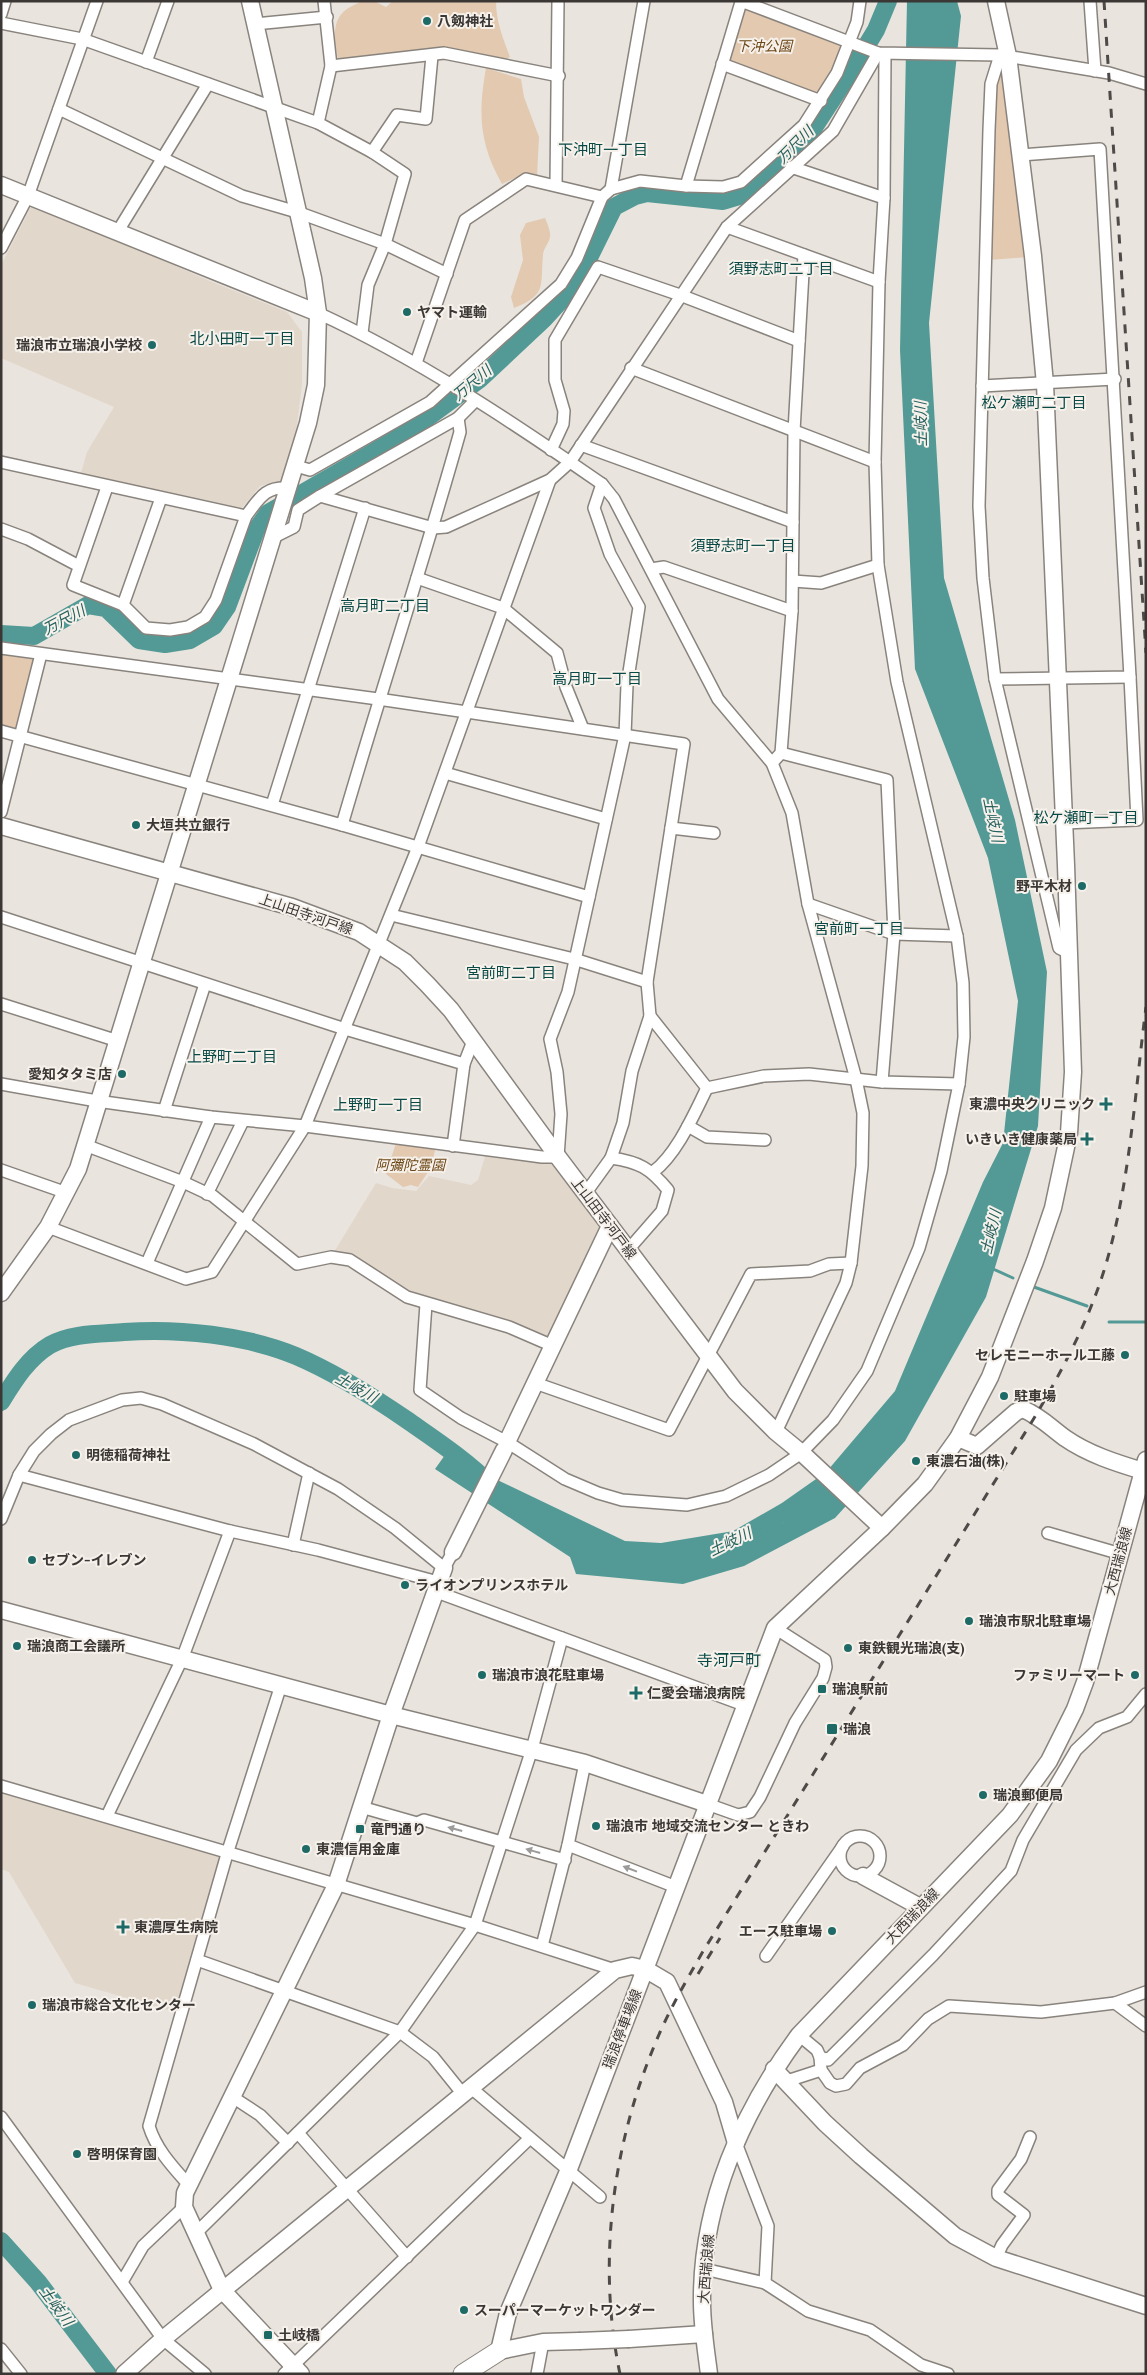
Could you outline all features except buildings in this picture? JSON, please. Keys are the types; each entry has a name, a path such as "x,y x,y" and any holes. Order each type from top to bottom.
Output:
{"main road":[{"path":"463,2374 499,2351"}],"street":[{"path":"1,14 5,1"},
{"path":"1,248 28,196 97,1"},
{"path":"146,62 168,1"},
{"path":"3,1285 48,1227 78,1169 97,1101 118,1041 296,466 316,384 318,313 313,278 250,1"},
{"path":"318,123 331,66 324,1"},
{"path":"296,466 310,470 430,402 562,284 577,258 606,193 644,1"},
{"path":"686,186 741,1 881,54 1002,55 1095,71 1146,84"},
{"path":"416,363 465,220 526,179 606,193 640,181 686,186 723,187 741,182 804,125 821,101 850,43 857,22 860,1"},
{"path":"1,1610 390,1715 585,1763 738,1815 750,1812 760,1797 795,1722 823,1678 826,1667 825,1660 775,1628 882,1528 925,1484 958,1438 990,1377 1007,1337 1053,1208 1069,1133 1073,1072 1045,384 1021,155 1002,55 996,1"},
{"path":"1090,1 1095,71"},
{"path":"555,2 559,76 556,185"},
{"path":"255,24 327,17"},
{"path":"1,23 82,40 273,106 318,123 372,152 405,174 385,244 368,285 362,333"},
{"path":"331,66 432,56 444,52 559,76"},
{"path":"320,496 432,528 446,527 550,480 570,462 727,226 833,131 881,54"},
{"path":"426,1304 420,1390 506,1446 564,1478 598,1493 622,1500 687,1505 726,1496 770,1475 802,1454 832,1420 867,1371 919,1248 941,1171 959,1084 964,1037 963,983 957,936 897,682 878,566 875,462 879,282 884,198 881,54"},
{"path":"1002,55 991,93 979,506 983,578 994,679 1059,948 1069,953"},
{"path":"372,152 397,115 426,119 432,56"},
{"path":"722,64 821,101"},
{"path":"118,231 208,84"},
{"path":"60,109 242,196 297,212 385,244 447,274"},
{"path":"1021,155 1100,149 1115,379 1137,820 1064,823"},
{"path":"791,167 884,198"},
{"path":"1,185 118,231 362,333 416,363 570,462 602,484 614,499 718,699 772,763 792,813 808,904 856,1079 863,1113 862,1166 851,1263 838,1300 776,1432"},
{"path":"727,226 879,282"},
{"path":"772,763 781,753 792,611 794,430 804,255"},
{"path":"551,450 563,424 564,411 555,380 555,340 598,267 680,295 799,340"},
{"path":"631,368 875,462"},
{"path":"982,386 1115,379"},
{"path":"274,537 294,527 298,510 458,418 475,401"},
{"path":"342,825 378,699 417,578 460,432 458,418"},
{"path":"581,445 793,522"},
{"path":"1,462 246,516"},
{"path":"48,1227 186,1279 212,1272 305,1126 418,847 550,480"},
{"path":"1,1084 211,1118 305,1126 542,1157 558,1157 561,1114 557,1072 550,1040 568,992 625,736 626,685 639,607 610,554 594,508 602,484"},
{"path":"107,486 72,586 123,604 146,628 170,630 188,627 205,617 216,600 246,516 262,496 275,487 289,488"},
{"path":"123,604 161,498"},
{"path":"272,805 365,508"},
{"path":"1,528 28,539 80,566"},
{"path":"793,581 821,583 878,566"},
{"path":"651,569 664,567 792,611"},
{"path":"417,578 503,608 557,653 566,687 583,729"},
{"path":"1,648 378,699 684,744 647,982 650,1016 632,1071 624,1123 611,1158 585,1194"},
{"path":"1,812 41,654"},
{"path":"994,679 1130,677"},
{"path":"1,731 272,805 589,898"},
{"path":"781,753 887,780 894,934 882,1082"},
{"path":"445,772 606,819"},
{"name":"上山田寺河戸線","path":"1,826 292,907 337,922 405,962 451,1010 585,1194 735,1391 776,1432 882,1528"},
{"path":"671,828 714,833"},
{"path":"808,904 894,934 957,936"},
{"path":"391,915 574,959 647,982"},
{"path":"1,917 345,1029 464,1064"},
{"path":"164,1111 205,984"},
{"path":"1,1004 118,1041"},
{"path":"650,1016 682,1053 707,1088"},
{"path":"453,1146 464,1064 473,1041"},
{"path":"707,1088 764,1076 809,1074 882,1082 959,1084"},
{"path":"654,1172 661,1166 688,1126 707,1088"},
{"path":"147,1263 211,1118"},
{"path":"207,1194 243,1120"},
{"path":"688,1126 707,1137 765,1140"},
{"path":"85,1145 183,1182 207,1194 245,1221 297,1264 331,1257 350,1260 407,1297 426,1304 440,1305 509,1327 553,1346"},
{"path":"611,1158 627,1160 654,1172 668,1190 662,1211 628,1250"},
{"path":"1,1170 67,1193"},
{"path":"529,2139 407,2256 293,2371 222,2290 195,2234 184,2206 188,2184 336,1885 390,1715 439,1580 506,1446 610,1226"},
{"path":"535,1383 669,1430 751,1274 810,1271 829,1264 851,1263"},
{"path":"1,1519 19,1475 34,1451 69,1420 122,1400 141,1398 162,1404 246,1441 338,1489 370,1511 439,1580"},
{"path":"958,1438 977,1446 1016,1412 1023,1409 1047,1422 1064,1437 1097,1456 1145,1468"},
{"name":"大西瑞浪線","path":"709,2374 704,2334 704,2269 718,2194 749,2112 774,2069 799,2035 920,1907 985,1843 1032,1788 1075,1709 1085,1682 1145,1468"},
{"path":"293,1545 308,1473"},
{"path":"19,1475 230,1532 439,1580 562,1638 744,1705"},
{"path":"107,1816 182,1659 230,1532"},
{"path":"1048,1533 1120,1554"},
{"name":"瑞浪停車場線","path":"499,2351 508,2312 569,2169 744,1705 775,1628"},
{"path":"195,2234 400,2032 475,1925 532,1749 562,1638"},
{"path":"188,2184 166,2159 152,2137 150,2126 227,1854 281,1685"},
{"path":"820,2057 828,2060 982,1904 1011,1871 1022,1840 1076,1750 1099,1728 1127,1717 1146,1694"},
{"path":"542,1946 565,1860 585,1763"},
{"path":"1,1786 107,1816 227,1854 475,1925 615,1970"},
{"path":"1032,1788 1049,1796"},
{"path":"361,1807 416,1823 424,1820 565,1860"},
{"path":"766,1956 843,1846 853,1837 866,1837 876,1844 879,1850 878,1864 875,1869 863,1876"},
{"path":"568,1845 676,1887"},
{"path":"843,1846 840,1858 846,1870 851,1874 863,1876 920,1907"},
{"path":"197,1960 400,2032 433,2057 466,2090 569,2169 600,2197"},
{"path":"124,2374 163,2338 615,1970 632,1966 645,1969 667,1982 724,2102 736,2143 768,2226 765,2283"},
{"path":"799,2035 817,2050 820,2057 821,2070 830,2083 836,2086 846,2084 860,2068 903,2045 928,2019 949,2006 1042,2012 1115,2003 1146,1992"},
{"path":"1115,2003 1146,2026"},
{"path":"774,2069 825,2123 920,2208 955,2236 996,2258 1146,2306"},
{"path":"787,2081 821,2070"},
{"path":"231,2096 260,2115 288,2143"},
{"path":"1,2117 163,2338 205,2374"},
{"path":"298,2133 407,2256"},
{"path":"996,2258 1002,2245 1024,2215 998,2195 998,2190 1021,2159 1030,2137"},
{"path":"122,2282 143,2246 184,2206"},
{"path":"704,2269 765,2283 808,2311 870,2330 921,2365 948,2374"},
{"path":"499,2351 542,2342 704,2334"},
{"path":"537,2374 542,2342"},
{"path":"1,2349 21,2374"}],"shaded area":[{"name":"瑞浪市立瑞浪小学校","path":"33,203 205,279 287,312 302,332 302,385 296,432 283,481 260,486 240,510 81,473 87,452 114,407 1,358 1,265"},
{"path":"487,1150 558,1157 610,1226 553,1346 426,1304 353,1258 331,1257 376,1183 392,1188 416,1191 429,1176 471,1185 478,1180"},
{"name":"東濃厚生病院","path":"1,1788 221,1857 182,2014 75,1983 9,1872 1,1869"}],"green space":[{"path":"364,1 374,1 386,7 393,1 496,1 502,36 510,57 499,61 439,47 357,61 338,59 335,39 337,22 346,10"},
{"name":"下沖公園","path":"743,7 846,45 820,97 727,63"},
{"path":"1001,60 1028,257 989,260 995,86"},
{"path":"486,68 521,79 524,97 539,137 537,176 524,174 502,184 494,169 482,128 481,114"},
{"path":"545,218 550,237 543,253 540,288 532,298 514,308 511,297 523,260 520,235 526,223"},
{"path":"1,654 34,657 16,731 1,726"},
{"name":"阿彌陀霊園","path":"396,1143 436,1147 430,1169 418,1187 411,1185 403,1187 386,1174"}],"water":[{"path":"907,1 957,1 961,16 929,323 944,578 1015,820 1047,972 1038,1126 986,1297 905,1441 835,1518 744,1566 683,1584 576,1574 570,1557 435,1469 445,1455 625,1541 661,1543 783,1523 895,1391 983,1182 1003,1143 1018,1001 988,858 915,669 900,350"}],"waterway":[{"name":"万尺川","path":"1,634 34,636 88,605 106,608 139,640 165,644 190,640 214,626 227,607 256,530 268,513 408,432 480,379 544,319 576,284 614,207 635,196 647,193 723,201 743,195 809,135 876,30 888,1"},
{"path":"991,1268 1013,1278"},
{"path":"1034,1287 1087,1306"},
{"path":"1109,1322 1146,1322"},
{"name":"土岐川","path":"1,1402 16,1378 35,1356 50,1345 67,1338 145,1331 189,1332 234,1338 296,1356 353,1385 440,1443 472,1467 491,1485"},
{"name":"土岐川","path":"739,1538 786,1511 823,1485"},
{"name":"土岐川","path":"1,2241 38,2282 108,2374"}],"railway":[{"path":"1104,1 1146,653"},
{"path":"620,2374 613,2333 610,2291 613,2206 619,2164 628,2123 640,2083 655,2044 671,2009 702,1953 1036,1415 1076,1342 1100,1284 1121,1201 1131,1137 1146,1007"},
{"path":"698,1974 720,1938"}],"place":[{"name":"八剱神社","path":"427,21"},
{"name":"ヤマト運輸","path":"407,312"},
{"name":"瑞浪市立瑞浪小学校","path":"152,345"},
{"name":"大垣共立銀行","path":"136,825"},
{"name":"野平木材","path":"1082,886"},
{"name":"愛知タタミ店","path":"122,1074"},
{"name":"東濃中央クリニック","path":"1106,1104"},
{"name":"いきいき健康薬局","path":"1087,1139"},
{"name":"セレモニーホール工藤","path":"1125,1355"},
{"name":"駐車場","path":"1004,1396"},
{"name":"明徳稲荷神社","path":"76,1455"},
{"name":"東濃石油(株)","path":"916,1461"},
{"name":"セブン-イレブン","path":"32,1560"},
{"name":"ライオンプリンスホテル","path":"405,1585"},
{"name":"瑞浪市駅北駐車場","path":"969,1621"},
{"name":"瑞浪商工会議所","path":"17,1646"},
{"name":"東鉄観光瑞浪(支)","path":"848,1648"},
{"name":"瑞浪市浪花駐車場","path":"482,1675"},
{"name":"ファミリーマート","path":"1135,1675"},
{"name":"瑞浪駅前","path":"822,1689"},
{"name":"仁愛会瑞浪病院","path":"636,1693"},
{"name":"瑞浪","path":"832,1729"},
{"name":"瑞浪郵便局","path":"983,1795"},
{"name":"瑞浪市 地域交流センター ときわ","path":"596,1826"},
{"name":"竜門通り","path":"360,1829"},
{"name":"東濃信用金庫","path":"306,1849"},
{"name":"東濃厚生病院","path":"123,1927"},
{"name":"エース駐車場","path":"832,1931"},
{"name":"瑞浪市総合文化センター","path":"32,2005"},
{"name":"啓明保育園","path":"77,2154"},
{"name":"スーパーマーケットワンダー","path":"464,2310"},
{"name":"土岐橋","path":"268,2335"}],"district":[{"name":"下沖町一丁目","path":"603,150"},
{"name":"須野志町二丁目","path":"781,269"},
{"name":"北小田町一丁目","path":"242,339"},
{"name":"松ケ瀬町二丁目","path":"1034,403"},
{"name":"須野志町一丁目","path":"743,546"},
{"name":"高月町二丁目","path":"385,606"},
{"name":"高月町一丁目","path":"597,679"},
{"name":"松ケ瀬町一丁目","path":"1086,818"},
{"name":"宮前町一丁目","path":"859,929"},
{"name":"宮前町二丁目","path":"511,973"},
{"name":"上野町二丁目","path":"232,1057"},
{"name":"上野町一丁目","path":"378,1105"},
{"name":"寺河戸町","path":"729,1660"}]}
